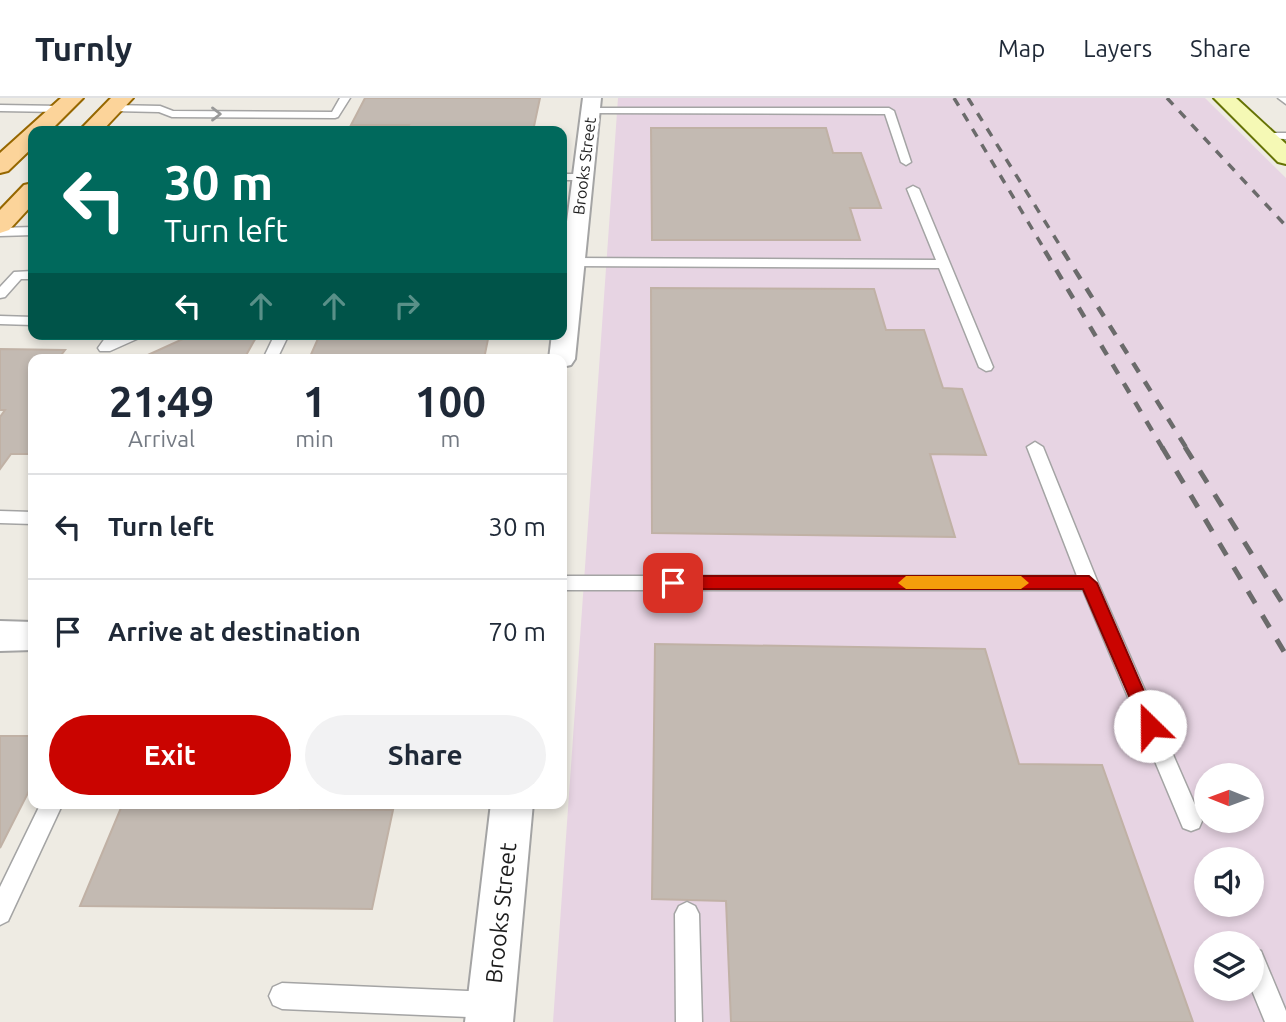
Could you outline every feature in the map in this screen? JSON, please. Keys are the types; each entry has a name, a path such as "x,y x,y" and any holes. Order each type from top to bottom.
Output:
{"main road":[{"path":"73,126 73,122 111,102"},
{"path":"94,126 111,102"},
{"path":"42,126 67,103"},
{"path":"0,166 28,140"},
{"path":"0,225 28,195"}],"street":[{"path":"1224,98 1286,157"},
{"name":"Brooks Street","path":"567,284 572,177 591,104"},
{"name":"Brooks Street","path":"490,1014 511,809"}],"lane":[{"path":"160,109 169,98"},
{"path":"111,102 160,109 172,114 276,110 335,115 345,98"},
{"path":"883,98 906,162"},
{"path":"0,108 67,103"},
{"path":"591,104 889,111"},
{"path":"1263,136 1286,136"},
{"path":"913,189 986,367"},
{"path":"0,232 28,231"},
{"path":"570,257 944,264"},
{"path":"0,294 18,275 28,275"},
{"path":"0,320 28,321"},
{"path":"111,340 105,348 126,340"},
{"path":"1035,447 1089,583 1191,821"},
{"path":"0,517 28,518"},
{"path":"567,583 1089,583"},
{"path":"0,913 49,809"},
{"path":"687,914 689,1022"},
{"path":"1264,989 1278,1022"},
{"path":"282,996 490,1014"}],"shaded area":[{"path":"618,98 1205,98 1286,178 1286,1022 553,1022"}],"building":[{"path":"365,98 540,98 534,126 351,125"},
{"path":"651,128 826,128 833,153 861,153 881,208 850,208 860,240 652,240"},
{"path":"651,288 874,289 886,330 924,330 943,388 962,389 986,455 930,454 955,537 652,533"},
{"path":"181,340 255,340 247,354 150,354"},
{"path":"317,340 488,340 485,354 311,354"},
{"path":"0,349 65,350 62,354 28,354 28,454 11,454 0,469 0,417 5,410 0,410"},
{"path":"655,644 985,649 1019,764 1102,765 1193,1022 731,1022 726,901 652,899"},
{"path":"0,736 28,736 28,793 0,848"},
{"path":"120,809 393,810 372,909 80,906"}],"railway":[{"path":"954,98 1046,252"},
{"path":"968,98 1064,252"},
{"path":"1167,98 1286,226"},
{"path":"1045,251 1163,449"},
{"path":"1063,251 1187,449"},
{"path":"1162,447 1286,655"},
{"path":"1185,447 1286,609"}],"slow traffic":[{"path":"906,583 1021,583"}],"route":[{"path":"673,583 1089,583 1150,726"}]}
